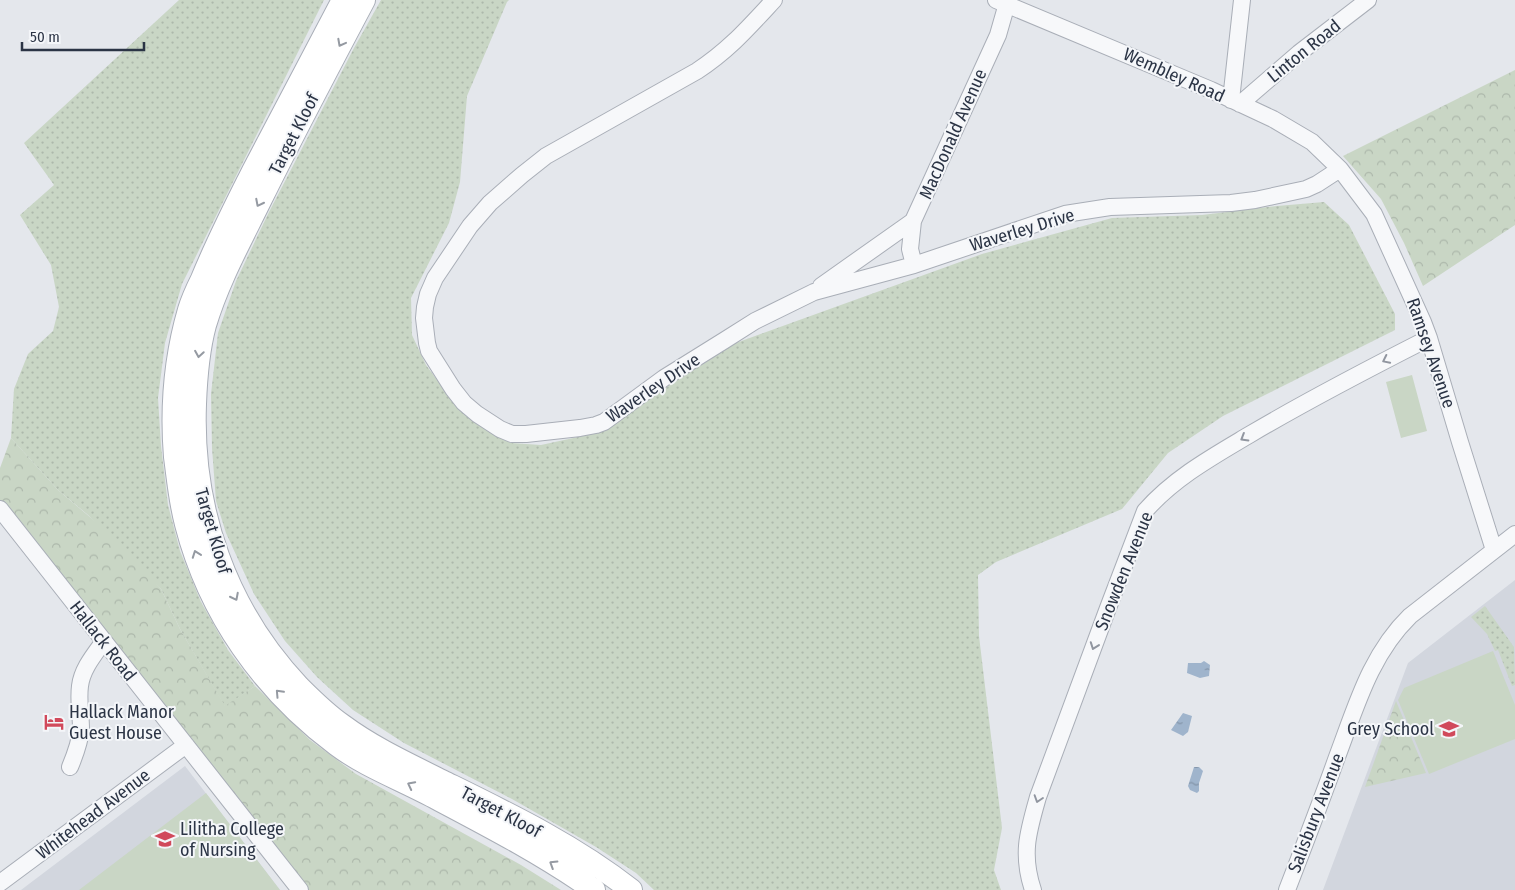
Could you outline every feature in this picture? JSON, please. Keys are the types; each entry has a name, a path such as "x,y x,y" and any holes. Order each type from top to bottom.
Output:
{"main road":[{"name":"Target Kloof","path":"343,0 223,229 189,310 179,353 173,399 173,434 185,522 194,552 210,592 228,626 254,665 280,695 313,726 340,747 370,765 432,796 529,849 594,890"},
{"name":"Target Kloof","path":"364,0 242,237 204,328 196,375 194,432 200,492 210,536 235,597 268,652 323,710 343,726 374,746 552,838 602,868 631,890"}],"street":[{"name":"Waverley Drive","path":"774,0 738,39 714,59 546,156 490,203 470,226 435,278 428,294 424,318 429,351 464,403 477,414 500,429 512,434 596,425 604,422 664,378 732,335 814,292 914,265 1065,214 1110,207 1231,203 1255,200 1306,189 1340,169"},
{"path":"1236,102 1242,0"},
{"name":"Linton Road","path":"1236,102 1368,0"},
{"name":"Wembley Road","path":"1004,2 1160,68 1273,119 1312,142 1340,169"},
{"name":"MacDonald Avenue","path":"914,265 910,249 913,222 998,35 1004,2"},
{"name":"Ramsey Avenue","path":"1340,169 1374,214 1380,225 1429,338 1494,550"},
{"path":"814,292 913,222"},
{"name":"Snowden Avenue","path":"1033,890 1026,866 1026,848 1029,828 1038,797 1145,511 1168,488 1205,461 1303,403 1429,338"},
{"name":"Hallack Road","path":"0,509 300,890"},
{"name":"Salisbury Avenue","path":"1287,890 1360,698 1375,663 1386,644 1410,616 1515,534"},
{"path":"70,767 78,747 81,732 78,704 80,685 88,662 104,641"},
{"name":"Whitehead Avenue","path":"0,882 186,745"}],"shaded area":[{"name":"Grey School","path":"1515,580 1515,890 1323,890 1408,663"},
{"name":"Lilitha College of Nursing","path":"185,766 280,890 21,890"}],"green space":[{"path":"179,0 324,0 182,284 165,343 158,398 161,446 168,505 180,551 201,602 228,650 255,686 225,707 180,629 161,589 88,515 58,490 11,438 14,389 28,354 53,331 59,307 51,265 20,215 54,185 24,143"},
{"path":"381,0 509,0 467,96 460,182 449,223 411,298 412,335 426,365 455,404 480,425 511,443 541,445 578,437 614,424 663,389 736,343 982,254 1112,218 1202,215 1324,202 1349,225 1395,314 1395,330 1223,416 1168,453 1122,509 996,562 978,575 979,636 1002,828 994,870 1001,890 654,890 636,873 596,847 512,799 404,743 353,710 317,677 285,641 254,594 226,533 216,501 212,448 211,394 218,333 236,281 269,212"},
{"path":"1515,70 1515,225 1423,286 1404,243 1381,199 1343,156"},
{"path":"1412,375 1427,431 1401,438 1386,382"},
{"path":"11,438 58,490 123,545 161,589 180,629 225,706 255,686 310,740 356,774 521,865 561,890 300,890 0,509 0,468"},
{"path":"1485,606 1514,647 1515,685 1512,686 1498,650 1495,651 1487,634 1471,617"},
{"path":"1493,651 1515,705 1515,739 1429,774 1398,700 1404,688"},
{"path":"1396,701 1426,773 1365,787"},
{"name":"Lilitha College of Nursing","path":"206,793 280,890 79,890"}],"water":[{"path":"1204,661 1210,665 1209,676 1200,678 1187,673 1188,663 1201,663"},
{"path":"1183,713 1192,716 1188,732 1183,736 1171,730"},
{"path":"1194,767 1199,767 1203,771 1197,793 1190,790 1188,786"}],"place":[{"name":"Hallack Manor Guest House","path":"54,722"},
{"name":"Grey School","path":"1449,729"},
{"name":"Lilitha College of Nursing","path":"165,839"}]}
